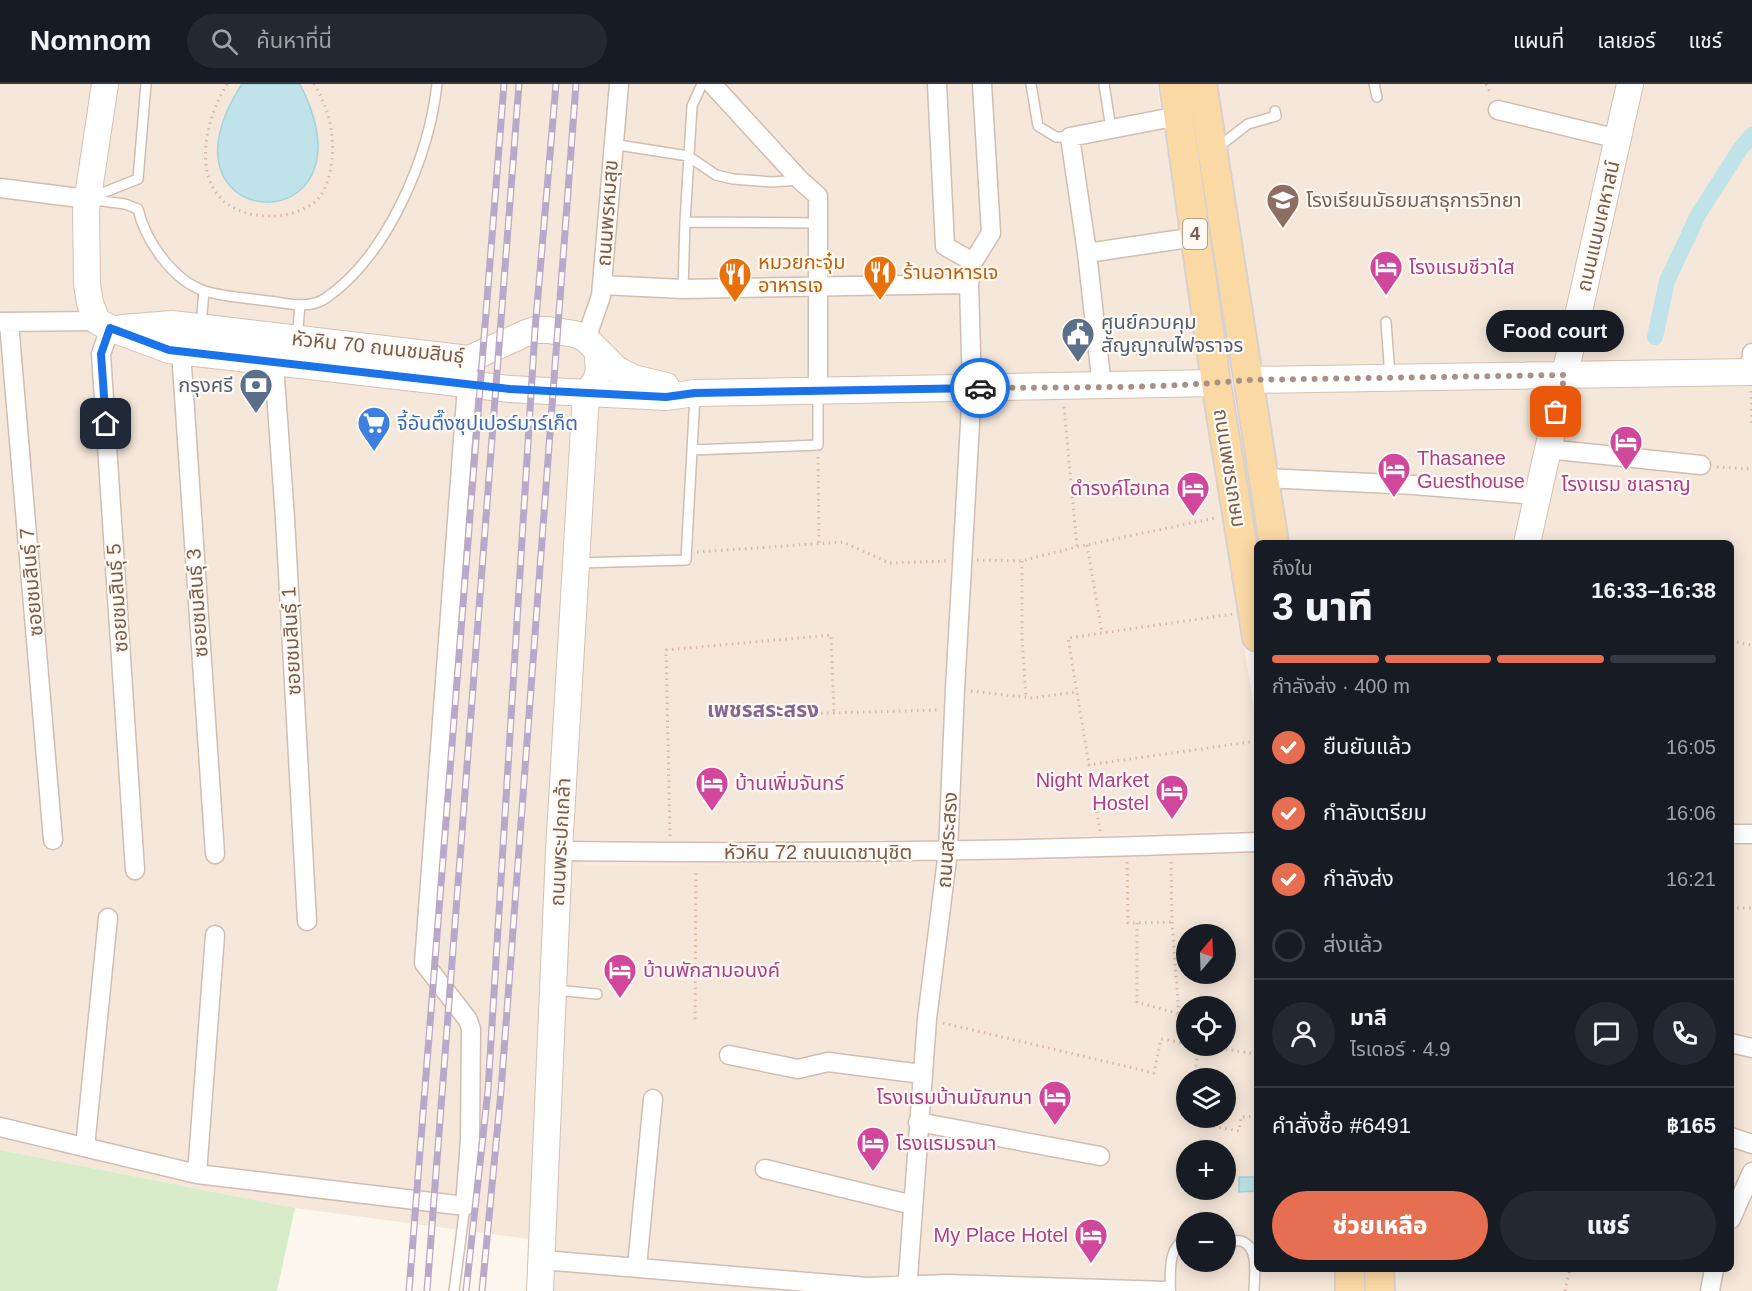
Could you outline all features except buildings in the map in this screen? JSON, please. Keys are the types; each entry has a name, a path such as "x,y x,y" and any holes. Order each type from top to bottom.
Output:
{"main road":[{"path":"104,325 90,303 87,284 87,199 105,84"},
{"name":"ถนนเพชรเกษม","path":"1173,84 1216,383 1254,618"},
{"name":"ถนนเพชรเกษม","path":"1202,84 1274,540"},
{"name":"ถนนแนบเคหาสน์","path":"1528,540 1630,84"},
{"name":"หัวหิน 70 ถนนชมสินธุ์","path":"104,325 172,324 201,327 284,346 468,371 523,390 586,394 666,397 695,393 1102,387 1216,383"},
{"name":"หัวหิน 70 ถนนชมสินธุ์","path":"104,325 169,350 284,346"},
{"name":"หัวหิน 70 ถนนชมสินธุ์","path":"468,371 516,338 535,330 548,330 575,334 591,345 616,369 633,378 695,393"},
{"path":"516,338 505,357 505,369 511,382 523,390"},
{"path":"586,394 598,380 599,375 591,345"},
{"path":"1216,383 1247,380 1565,375 1751,366"},
{"name":"ถนนพระปกเกล้า","path":"540,1291 559,851 586,394"},
{"path":"1350,1272 1350,1291"}],"street":[{"name":"ถนนพรหมสุข","path":"591,345 601,296 618,84"},
{"path":"712,84 800,180 818,196 819,390"},
{"path":"937,84 945,246 973,262 991,233 982,84"},
{"path":"1498,110 1618,139"},
{"path":"1102,387 1087,253 1070,137 1178,116"},
{"path":"0,188 87,199"},
{"path":"1087,253 1196,237"},
{"name":"ถนนสระสรง","path":"907,1288 927,1019 948,851 972,388 969,284 973,262"},
{"path":"602,285 683,289 969,284"},
{"name":"หัวหิน 70 ถนนชมสินธุ์","path":"4,322 104,325"},
{"name":"ซอยชมสินธุ์ 7","path":"4,322 53,840"},
{"name":"ซอยชมสินธุ์ 5","path":"104,325 101,354 135,870"},
{"name":"ซอยชมสินธุ์ 1","path":"284,346 275,378 307,921"},
{"name":"ซอยชมสินธุ์ 3","path":"181,351 215,854"},
{"path":"0,1127 197,1174 465,1206 470,1140 471,1029 468,1020 424,963 468,371"},
{"path":"1547,449 1701,465"},
{"path":"1264,478 1414,485 1536,495"},
{"path":"1734,834 1752,834"},
{"name":"หัวหิน 72 ถนนเดชานุชิต","path":"559,851 671,853 948,851 1254,842"},
{"path":"85,1147 108,918"},
{"path":"197,1174 215,935"},
{"path":"1734,1044 1752,1048"},
{"path":"729,1055 798,1069 828,1062 922,1074"},
{"path":"637,1267 653,1099"},
{"path":"918,1122 1100,1156"},
{"path":"1734,1138 1752,1144"},
{"path":"765,1169 913,1205"},
{"path":"1734,1212 1752,1172"},
{"path":"543,1260 867,1287 907,1288 947,1284 1168,1291"},
{"path":"1710,1291 1713,1272"}],"lane":[{"path":"87,199 138,179 146,84"},
{"path":"87,199 125,204 138,209 150,242 182,278 204,291 306,306 324,300 353,275 379,240 416,173 429,132 437,84"},
{"path":"683,289 692,106 702,84"},
{"path":"1031,84 1038,126 1056,137 1070,137"},
{"path":"1104,84 1111,129"},
{"path":"1374,84 1377,97"},
{"path":"1212,151 1248,124 1276,116 1275,111"},
{"path":"612,144 688,156 717,175 772,182 800,180"},
{"path":"685,222 818,223"},
{"path":"201,327 204,291"},
{"path":"284,346 300,305"},
{"path":"1386,322 1390,378"},
{"path":"692,450 818,445 819,390"},
{"path":"575,563 686,560 695,393"},
{"path":"553,990 597,994"},
{"path":"454,1291 465,1206"},
{"path":"1236,1241 1251,1249 1254,1262 1254,1291"},
{"path":"1168,1291 1173,1252 1176,1246"}],"path":[{"path":"226,84 214,108 205,140 204,156 211,186 227,205 239,212 273,216 305,208 317,199 326,186 332,156 330,120 322,97 314,84"},
{"path":"1751,366 1752,425"},
{"path":"1062,387 1077,547"},
{"path":"818,445 819,545"},
{"path":"1701,465 1752,469"},
{"path":"687,553 843,542 889,563 962,560 1022,561 1237,513"},
{"path":"1087,545 1102,633"},
{"path":"1022,561 1022,637 1026,697"},
{"path":"1103,848 1068,638 1102,633 1254,624"},
{"path":"671,853 666,650 831,635 834,712"},
{"path":"1734,642 1752,645"},
{"path":"955,689 1026,697 1076,692"},
{"path":"755,716 954,709"},
{"path":"1088,765 1254,741"},
{"path":"1170,845 1172,922 1178,996"},
{"path":"1126,847 1128,923 1172,922"},
{"path":"695,1019 696,853"},
{"path":"1734,908 1752,908"},
{"path":"1137,923 1137,1002 1176,1013"},
{"path":"927,1019 1154,1073 1161,1039 1176,1041"},
{"path":"1236,1051 1254,1054"},
{"path":"1222,1128 1239,1131 1241,1117 1254,1116"},
{"path":"1565,1291 1569,1272"}],"shaded area":[{"path":"0,84 1157,84 1254,709 1254,1272 1340,1272 1341,1291 548,1291 551,1242 295,1208 0,1150"},
{"path":"1215,84 1752,84 1752,1291 1391,1291 1389,1272 1734,1272 1734,540 1284,540"},
{"path":"1254,830 1254,852 935,864 582,865 582,840 934,840"}],"green space":[{"path":"0,1150 295,1208 277,1291 0,1291"}],"water":[{"path":"242,84 300,84 317,137 312,174 292,196 265,202 239,194 221,171 219,134"},
{"path":"1239,1177 1254,1177 1254,1191 1239,1192"}],"waterway":[{"path":"1655,337 1667,281 1699,213 1752,135"}],"railway":[{"path":"409,1291 504,84"},
{"path":"427,1291 519,84"},
{"path":"466,1291 488,1090 535,330 556,84"},
{"path":"482,1291 501,1091 576,84"}],"way so far":[{"path":"980,388 1102,387 1247,380 1565,375 1556,412"}],"place":[{"name":"โรงเรียนมัธยมสาธุการวิทยา","path":"1283,229"},
{"name":"โรงแรมชีวาใส","path":"1386,296"},
{"name":"ร้านอาหารเจ","path":"880,301"},
{"name":"หมวยกะจุ๋ม อาหารเจ","path":"735,303"},
{"name":"ศูนย์ควบคุม สัญญาณไฟจราจร","path":"1078,363"},
{"name":"Food court","path":"1556,412"},
{"name":"กรุงศรี","path":"256,414"},
{"name":"จี้อันตึ๊งซุปเปอร์มาร์เก็ต","path":"374,452"},
{"name":"โรงแรม ชเลราญ","path":"1626,471"},
{"name":"Thasanee Guesthouse","path":"1394,498"},
{"name":"ดำรงค์โฮเทล","path":"1193,517"},
{"name":"บ้านเพิ่มจันทร์","path":"712,812"},
{"name":"Night Market Hostel","path":"1172,820"},
{"name":"บ้านพักสามอนงค์","path":"620,999"},
{"name":"โรงแรมบ้านมัณฑนา","path":"1055,1126"},
{"name":"โรงแรมรจนา","path":"873,1172"},
{"name":"My Place Hotel","path":"1091,1264"}],"district":[{"name":"เพชรสระสรง","path":"763,709"}],"route":[{"path":"106,424 101,354 110,328 169,350 523,390 666,397 695,393 980,388"}]}
